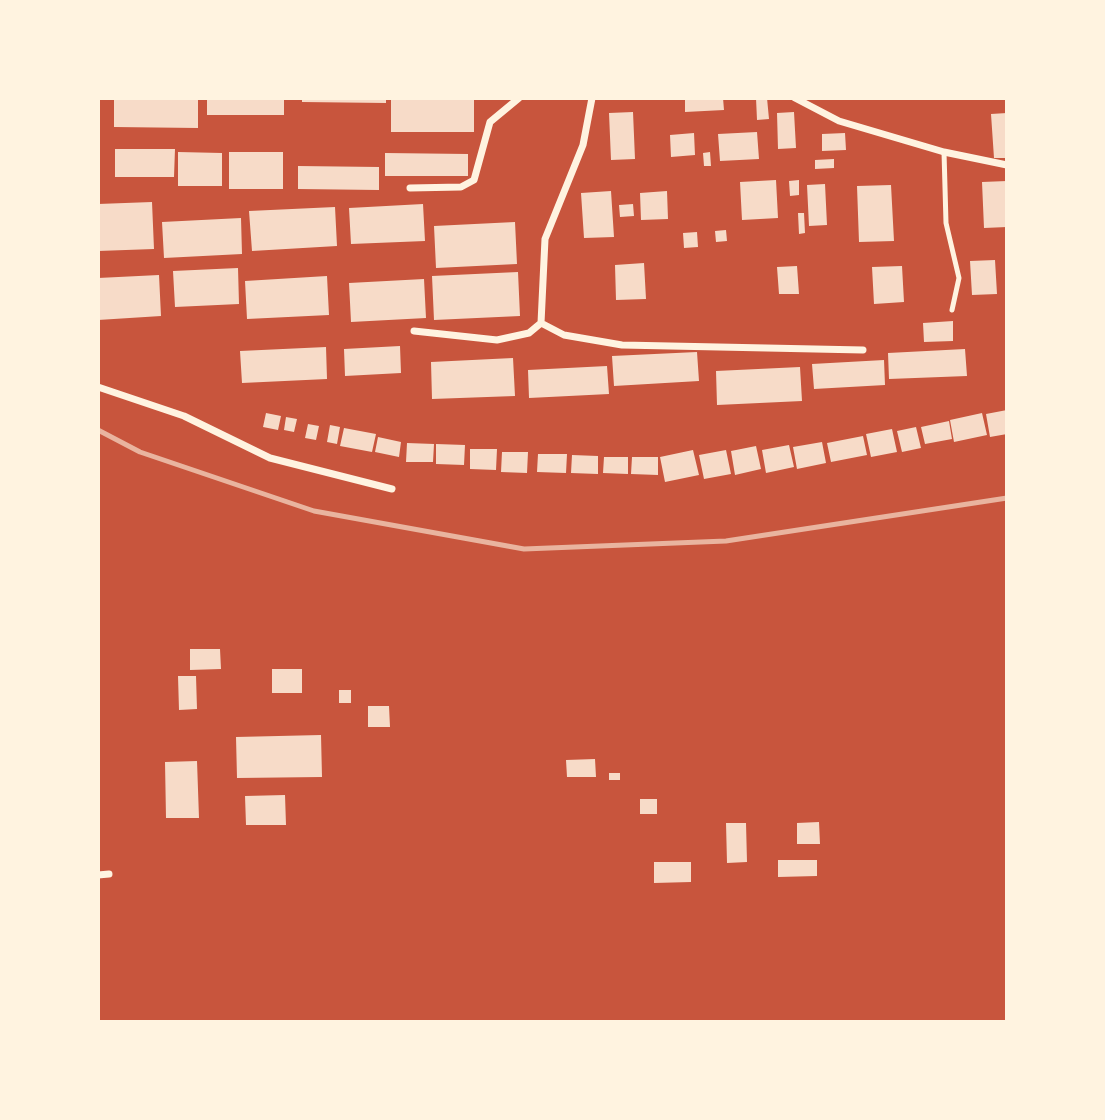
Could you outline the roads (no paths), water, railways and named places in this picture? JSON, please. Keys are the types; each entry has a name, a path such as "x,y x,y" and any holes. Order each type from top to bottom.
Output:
{"street":[{"path":"410,188 461,187 474,180 491,121 519,98"},
{"path":"414,331 498,340 529,333 541,323 545,239 580,153 592,98"},
{"path":"795,98 839,121 944,152 1007,165"},
{"path":"541,323 564,335 622,345 863,350"},
{"path":"98,387 184,416 270,458 392,489"},
{"path":"98,875 109,874"}],"lane":[{"path":"944,152 946,223 959,278 952,310"}],"railway":[{"path":"98,430 140,452 314,511 524,549 726,541 1007,498"}]}
